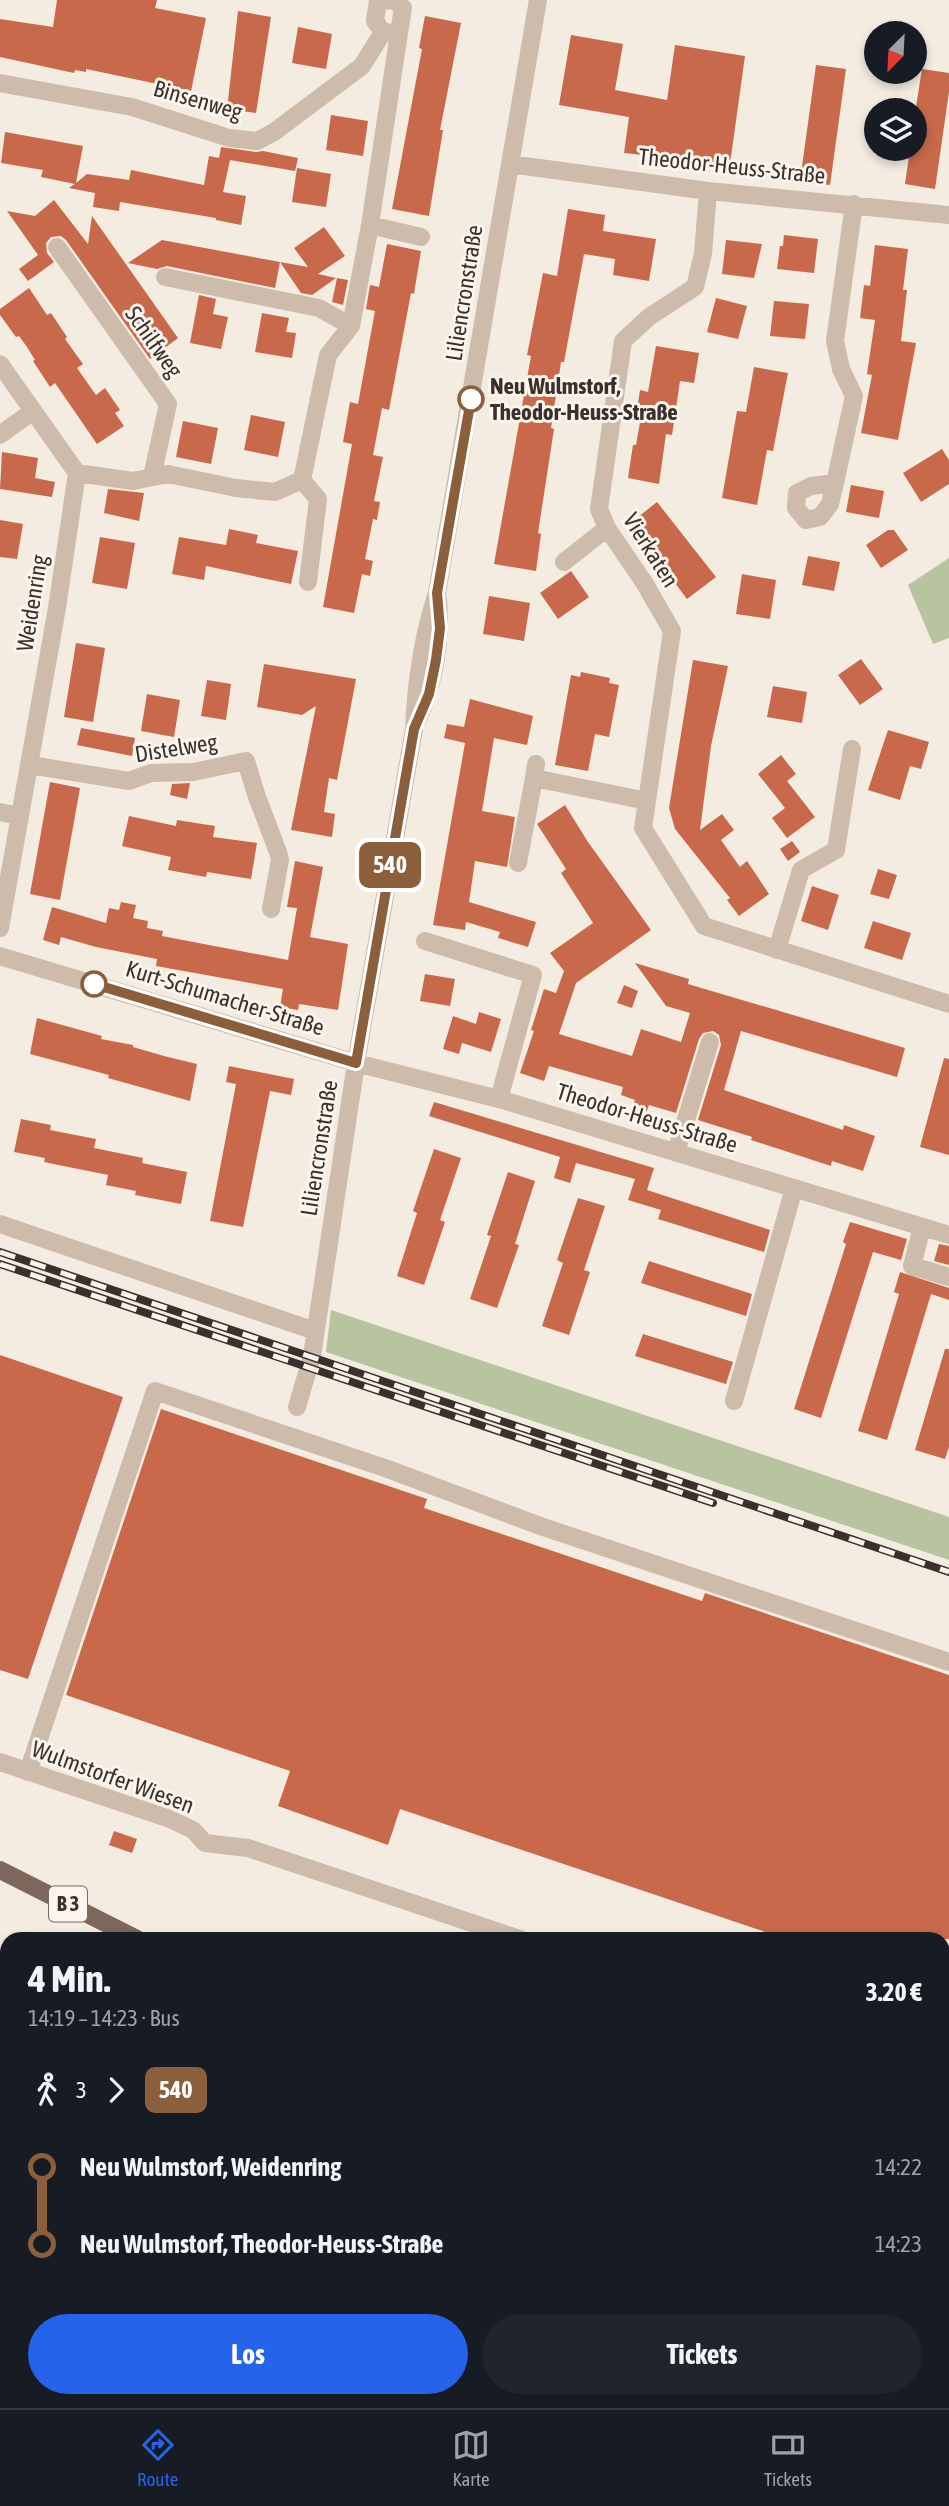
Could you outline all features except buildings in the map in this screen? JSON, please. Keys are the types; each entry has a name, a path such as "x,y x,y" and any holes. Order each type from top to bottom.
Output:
{"main road":[{"name":"B 3","path":"0,1870 123,1932"}],"street":[{"name":"Liliencronstraße","path":"296,1407 312,1356 356,1063 414,729 429,694 436,660 440,628 437,593 538,0"},
{"name":"Binsenweg","path":"0,83 132,107 229,138 257,141 274,132 362,66 391,33 370,225"},
{"name":"Theodor-Heuss-Straße","path":"510,164 709,191 949,215"},
{"name":"Vierkaten","path":"709,191 703,254 695,287 649,317 623,341 599,509 607,528 645,584 672,631 643,828 704,926 949,1004"},
{"path":"835,483 854,396 841,369 835,341 854,204"},
{"path":"302,480 328,355 351,326 370,225 421,237"},
{"name":"Schilfweg","path":"57,247 168,404 152,477"},
{"name":"Schilfweg","path":"165,277 319,308 351,326"},
{"path":"0,363 77,473 133,481 168,474 236,488 275,492 302,480"},
{"path":"0,435 33,411"},
{"name":"Weidenring","path":"0,928 57,608 77,473"},
{"path":"302,480 318,499 308,582"},
{"path":"564,562 607,528"},
{"path":"777,950 801,870 836,850 852,749"},
{"name":"Distelweg","path":"30,765 129,781 151,773 193,772 246,761 280,860 271,909"},
{"path":"518,863 535,771 647,801"},
{"path":"0,812 20,816"},
{"path":"425,941 533,975 499,1099"},
{"name":"Kurt-Schumacher-Straße","path":"0,956 356,1063"},
{"path":"676,1152 710,1042"},
{"name":"Theodor-Heuss-Straße","path":"356,1063 499,1099 949,1235"},
{"path":"734,1401 794,1188"},
{"path":"0,1224 315,1331"},
{"path":"922,1227 912,1266 949,1277"},
{"path":"29,1772 155,1391 385,1468 543,1527 949,1662"},
{"name":"Wulmstorfer Wiesen","path":"0,1762 170,1819 193,1830 205,1843 248,1848 499,1932"}],"green space":[{"path":"949,558 949,638 933,644 908,585"},
{"path":"331,1310 949,1517 949,1560 326,1352"}],"railway":[{"path":"0,1252 949,1572"},
{"path":"0,1264 713,1503"}],"bus line":[{"name":"540","path":"94,984 356,1063 414,729 429,694 436,660 440,628 437,593 471,399"}],"place":[{"name":"Neu Wulmstorf, Theodor-Heuss-Straße","path":"471,399"}]}
